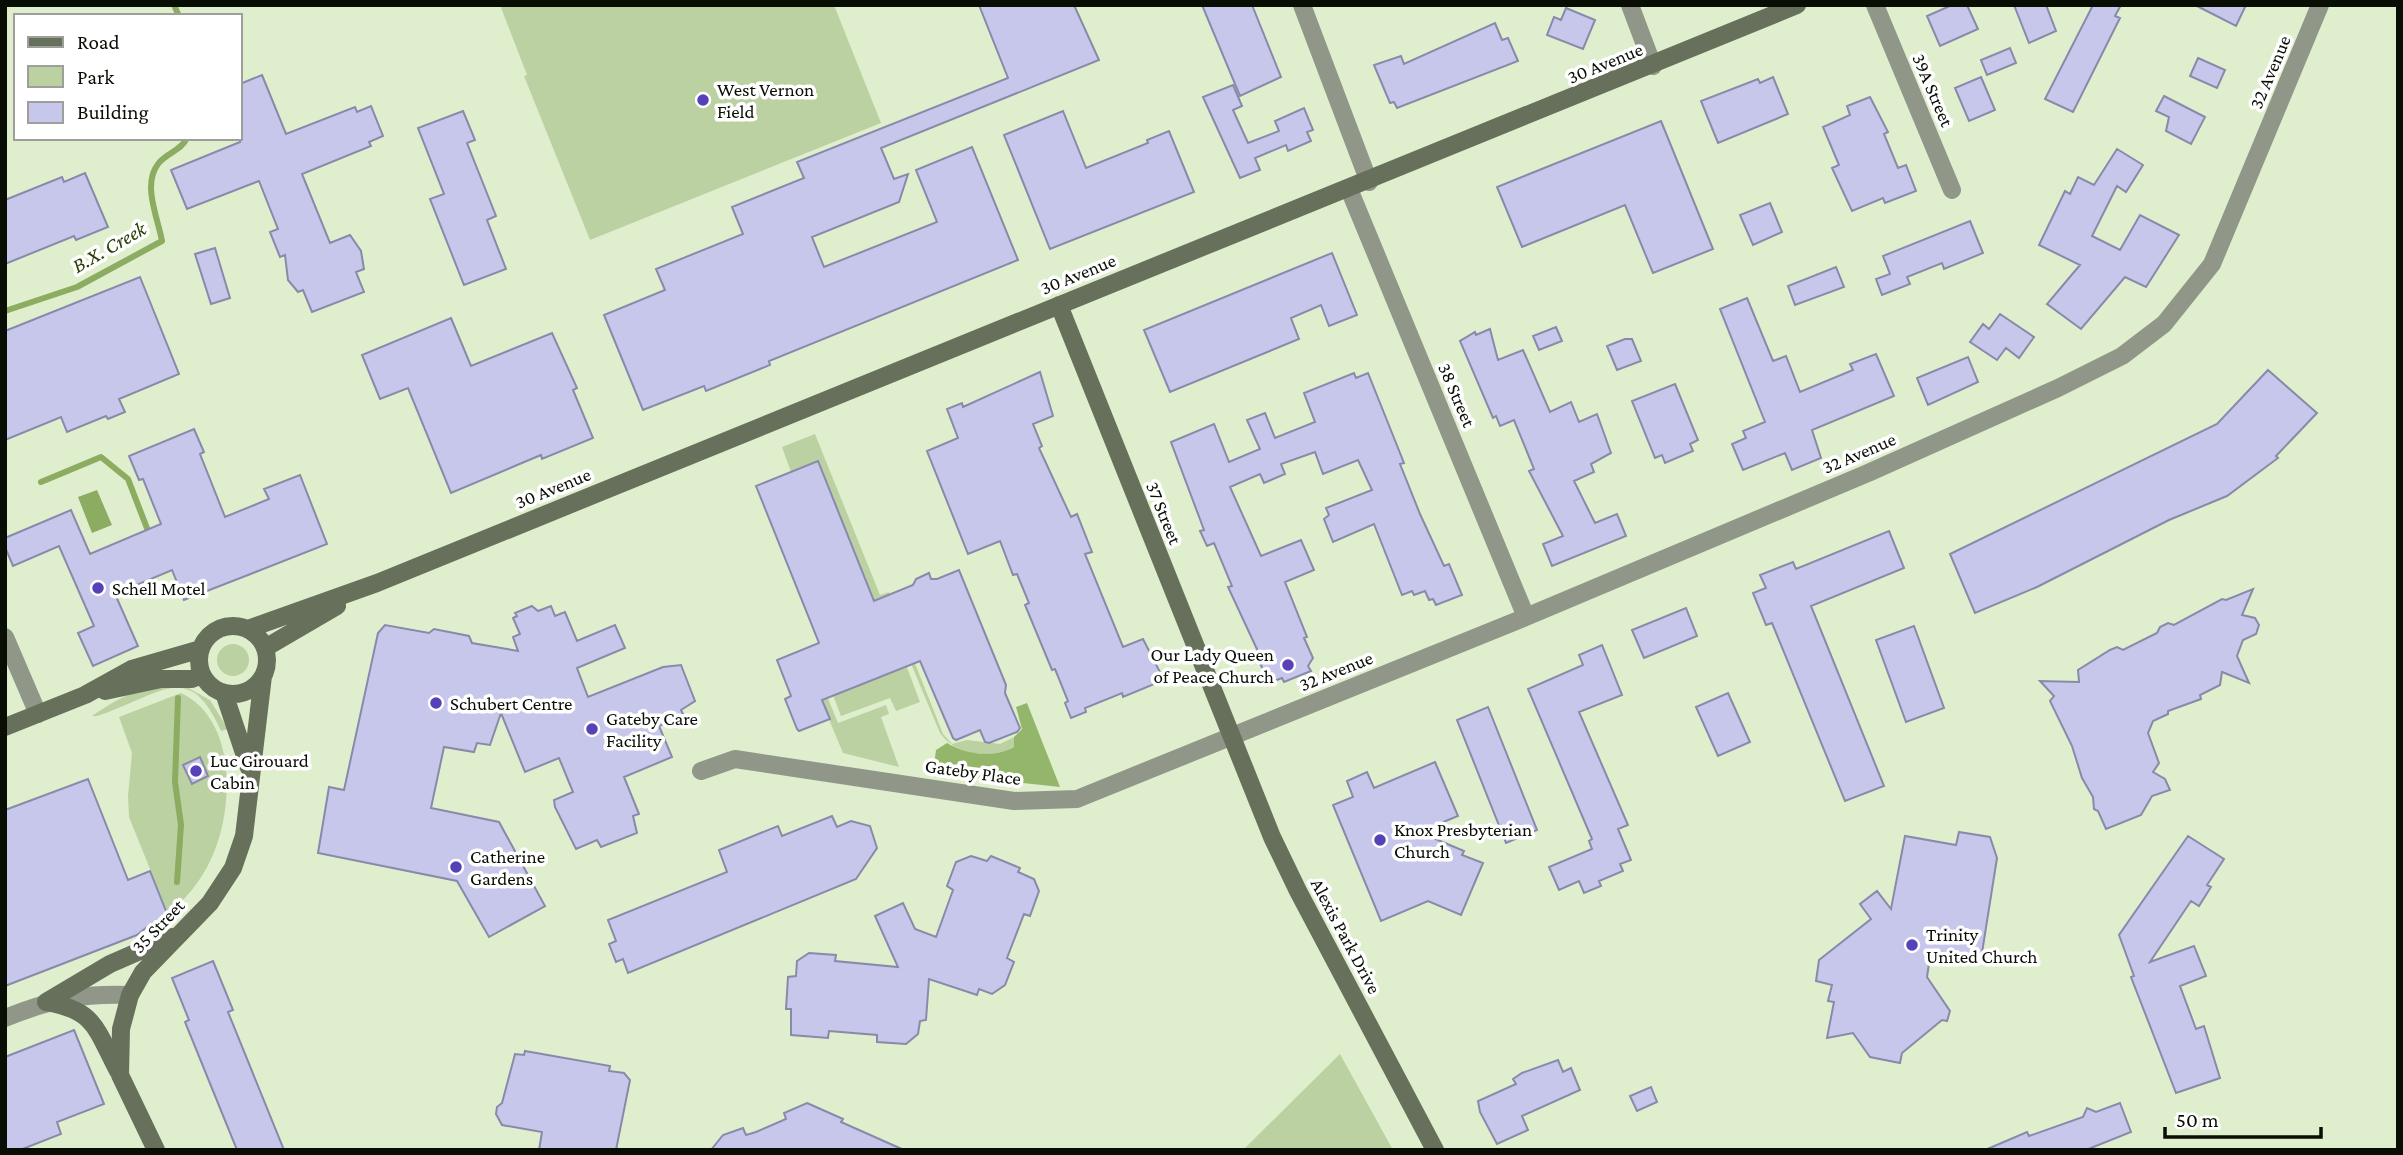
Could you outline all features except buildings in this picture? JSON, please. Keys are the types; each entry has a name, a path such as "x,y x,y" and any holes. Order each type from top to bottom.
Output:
{"street":[{"path":"1301,5 1369,182"},
{"path":"1630,5 1653,66"},
{"name":"30 Avenue","path":"248,629 377,583 1059,305 1369,182 1797,5"},
{"name":"39A Street","path":"1875,5 1952,190"},
{"name":"32 Avenue","path":"1230,737 1526,617 1868,473 2058,388 2122,356 2164,324 2212,264 2320,5"},
{"name":"38 Street","path":"1349,189 1526,617"},
{"name":"37 Street","path":"1059,305 1230,737"},
{"name":"30 Avenue","path":"265,648 377,583"},
{"path":"223,627 248,629 265,648 267,665 263,676 253,688 237,694 224,693 214,688 202,675 201,649 212,633 223,627"},
{"path":"6,640 38,714"},
{"path":"5,727 85,695 132,669 201,649"},
{"path":"85,695 160,679 192,679 202,675"},
{"name":"35 Street","path":"156,1150 120,1074 119,1045 130,995 143,972 210,903 233,868 244,836 263,676"},
{"name":"35 Street","path":"224,693 251,774"},
{"name":"Gateby Place","path":"701,771 735,759 1014,801 1077,799 1230,737"},
{"name":"Alexis Park Drive","path":"1230,737 1298,891 1435,1150"},
{"path":"5,1018 46,1002 110,964 181,932"},
{"path":"46,1002 95,994 130,995"},
{"path":"46,1002 72,1006 86,1015 120,1074"}],"green space":[{"name":"West Vernon Field","path":"500,5 834,5 881,123 590,240 524,76 527,75"},
{"path":"815,434 880,595 889,592 943,734 952,744 967,740 1000,744 1014,737 1014,747 984,754 964,751 955,747 947,741 940,733 904,647 900,649 920,702 896,711 890,698 841,716 833,695 901,668 818,462 791,472 782,447"},
{"path":"233,644 245,648 249,660 245,672 233,676 221,672 217,660 221,648"},
{"path":"808,649 838,723 886,705 889,714 881,717 899,767 843,753 801,652"},
{"path":"181,684 210,700 228,729 221,731 200,697 189,690 177,688 150,694 92,716 115,701 134,693"},
{"path":"181,693 200,706 213,724 222,745 227,793 219,839 211,859 198,882 169,916 129,817 132,753 119,717"},
{"path":"1340,1054 1393,1150 1243,1150"}],"shaded area":[{"path":"97,490 112,525 92,533 78,497"},
{"path":"1027,703 1060,787 933,773 936,750 947,743 980,754 997,753 1014,747 1014,737 1022,729 1016,707"}],"waterway":[{"name":"B.X. Creek","path":"174,5 178,14"},
{"name":"B.X. Creek","path":"5,311 77,287 162,241 151,192 153,172 161,160 186,140"},
{"name":"B.X. Creek","path":"41,482 101,457 128,479 150,536"},
{"name":"B.X. Creek","path":"177,882 181,825 175,782 178,698"}],"place":[{"name":"West Vernon Field","path":"703,100"},
{"name":"Schell Motel","path":"98,588"},
{"name":"Our Lady Queen of Peace Church","path":"1288,665"},
{"name":"Schubert Centre","path":"436,703"},
{"name":"Gateby Care Facility","path":"592,729"},
{"name":"Luc Girouard Cabin","path":"196,771"},
{"name":"Knox Presbyterian Church","path":"1380,840"},
{"name":"Catherine Gardens","path":"456,867"},
{"name":"Trinity United Church","path":"1912,945"}]}
